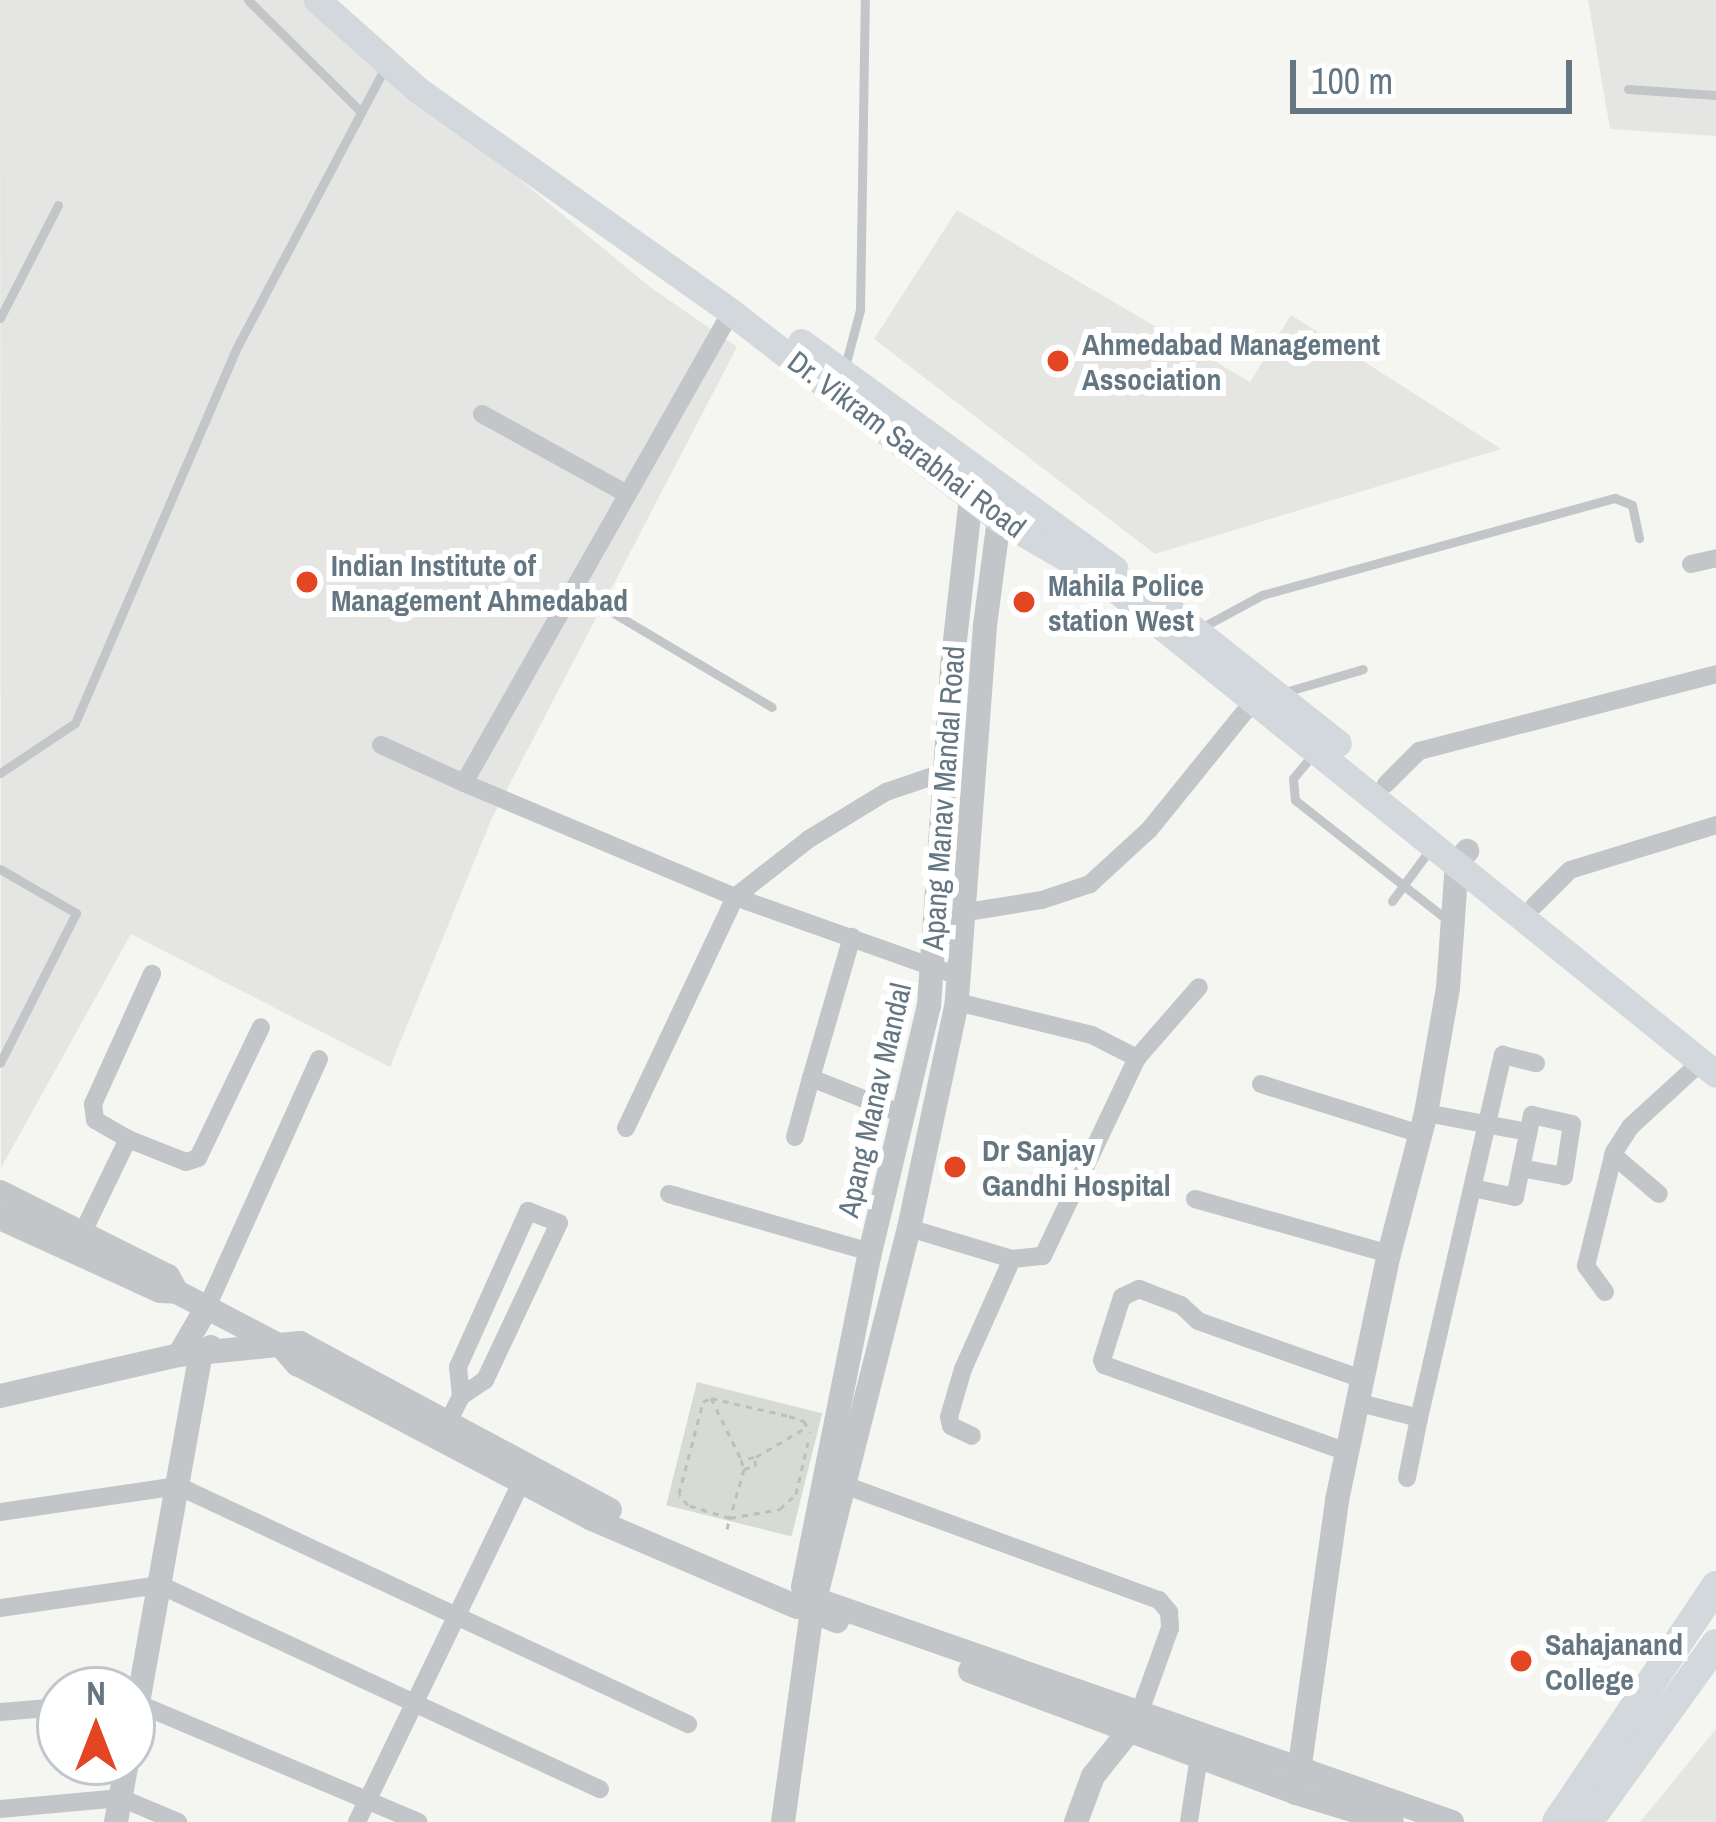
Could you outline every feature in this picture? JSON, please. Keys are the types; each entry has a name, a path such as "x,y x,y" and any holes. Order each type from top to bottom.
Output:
{"main road":[{"name":"Dr. Vikram Sarabhai Road","path":"317,0 731,311 840,382"},
{"name":"Dr. Vikram Sarabhai Road","path":"341,0 392,57 518,144 980,486 1017,495 1199,629 1318,749 1434,844 1462,857 1534,907 1711,1064"},
{"name":"Dr. Vikram Sarabhai Road","path":"980,486 999,519 1105,580 1386,784 1462,857 1711,1064"},
{"path":"1557,1822 1716,1586"},
{"path":"1588,1822 1716,1644"}],"street":[{"path":"464,783 731,311"},
{"path":"482,414 627,494"},
{"name":"Apang Manav Mandal","path":"768,1822 869,1254 934,964 945,772 980,486"},
{"name":"Apang Manav Mandal Road","path":"783,1822 804,1604 847,1486 909,1228 959,989 985,626 999,519 1017,495"},
{"path":"1691,564 1716,558"},
{"path":"1386,784 1419,751 1716,674"},
{"path":"967,912 1042,900 1090,884 1149,830 1267,696"},
{"path":"381,746 735,897 934,964 959,989 1092,1035 1137,1058"},
{"path":"626,1128 735,897 809,838 886,792 945,772"},
{"path":"1534,907 1570,870 1716,825"},
{"path":"1298,1781 1347,1452 1389,1254 1424,1123 1462,857"},
{"path":"794,1137 852,937"},
{"path":"152,974 93,1104 94,1120 128,1139 186,1162 198,1159 261,1028"},
{"path":"909,1228 1012,1258 1042,1256 1137,1058 1199,987"},
{"path":"1407,1478 1503,1055 1536,1064"},
{"path":"142,1666 178,1486 190,1355 319,1059"},
{"path":"1605,1292 1586,1266 1613,1155 1630,1127 1711,1064"},
{"path":"811,1078 902,1114"},
{"path":"1261,1084 1424,1123 1528,1132"},
{"path":"1473,1187 1515,1197 1528,1132 1532,1115 1572,1124 1564,1176 1521,1168"},
{"path":"77,1244 128,1139"},
{"path":"1613,1155 1659,1194"},
{"path":"0,1192 77,1244 160,1291 177,1292 282,1347 297,1364 804,1604 1298,1781 1349,1816 1392,1822"},
{"path":"669,1194 899,1264"},
{"path":"1195,1199 1389,1254"},
{"path":"449,1420 460,1396 458,1367 528,1211 559,1223 485,1380 460,1396"},
{"path":"0,1218 77,1244"},
{"path":"972,1436 950,1426 949,1417 963,1369 1012,1258"},
{"path":"1347,1452 1105,1365 1102,1360 1122,1297 1138,1289 1181,1305 1198,1321 1419,1418"},
{"path":"190,1355 241,1325"},
{"path":"0,1396 190,1355 300,1343 335,1357 449,1420 525,1474"},
{"path":"357,1822 525,1474"},
{"path":"0,1512 178,1486 688,1724"},
{"path":"847,1486 1159,1600 1169,1612 1170,1628 1134,1723 1093,1776 1076,1822"},
{"path":"0,1608 160,1585 412,1706 600,1789"},
{"path":"0,1712 36,1709"},
{"path":"156,1709 419,1822"},
{"path":"1134,1723 1199,1756 1452,1822"},
{"path":"1189,1822 1199,1756"},
{"path":"0,1809 118,1810 178,1822"}],"lane":[{"path":"248,0 361,112"},
{"path":"840,382 860,310 865,0"},
{"path":"0,773 75,723 237,347 392,57"},
{"path":"1628,89 1716,94"},
{"path":"0,318 58,205"},
{"path":"1199,629 1262,596 1616,498 1632,505 1639,538"},
{"path":"573,589 772,707"},
{"path":"1267,696 1363,669"},
{"path":"1318,749 1293,778 1295,800 1453,924"},
{"path":"1392,902 1434,844"},
{"path":"0,869 76,914 0,1063"}],"path":[{"path":"711,1398 744,1469 727,1528"},
{"path":"711,1398 789,1416 811,1433 796,1494 779,1509 730,1518 688,1505 679,1494 703,1402 711,1398"},
{"path":"744,1469 753,1469 755,1458 807,1427"},
{"path":"741,1460 749,1455 755,1458"}],"shaded area":[{"name":"Indian Institute of Management Ahmedabad","path":"0,0 303,0 650,287 737,347 492,818 390,1067 131,934 1,1168"},
{"path":"1588,0 1716,0 1716,136 1610,129"},
{"name":"Ahmedabad Management Association","path":"957,210 1250,382 1291,315 1501,449 1155,554 874,339"},
{"path":"697,1382 822,1413 791,1536 666,1505"},
{"path":"1716,1729 1716,1822 1640,1822"}],"place":[{"name":"Ahmedabad Management Association","path":"1058,361"},
{"name":"Indian Institute of Management Ahmedabad","path":"307,582"},
{"name":"Mahila Police station West","path":"1024,602"},
{"name":"Dr Sanjay Gandhi Hospital","path":"955,1167"},
{"name":"Sahajanand College","path":"1521,1661"}]}
